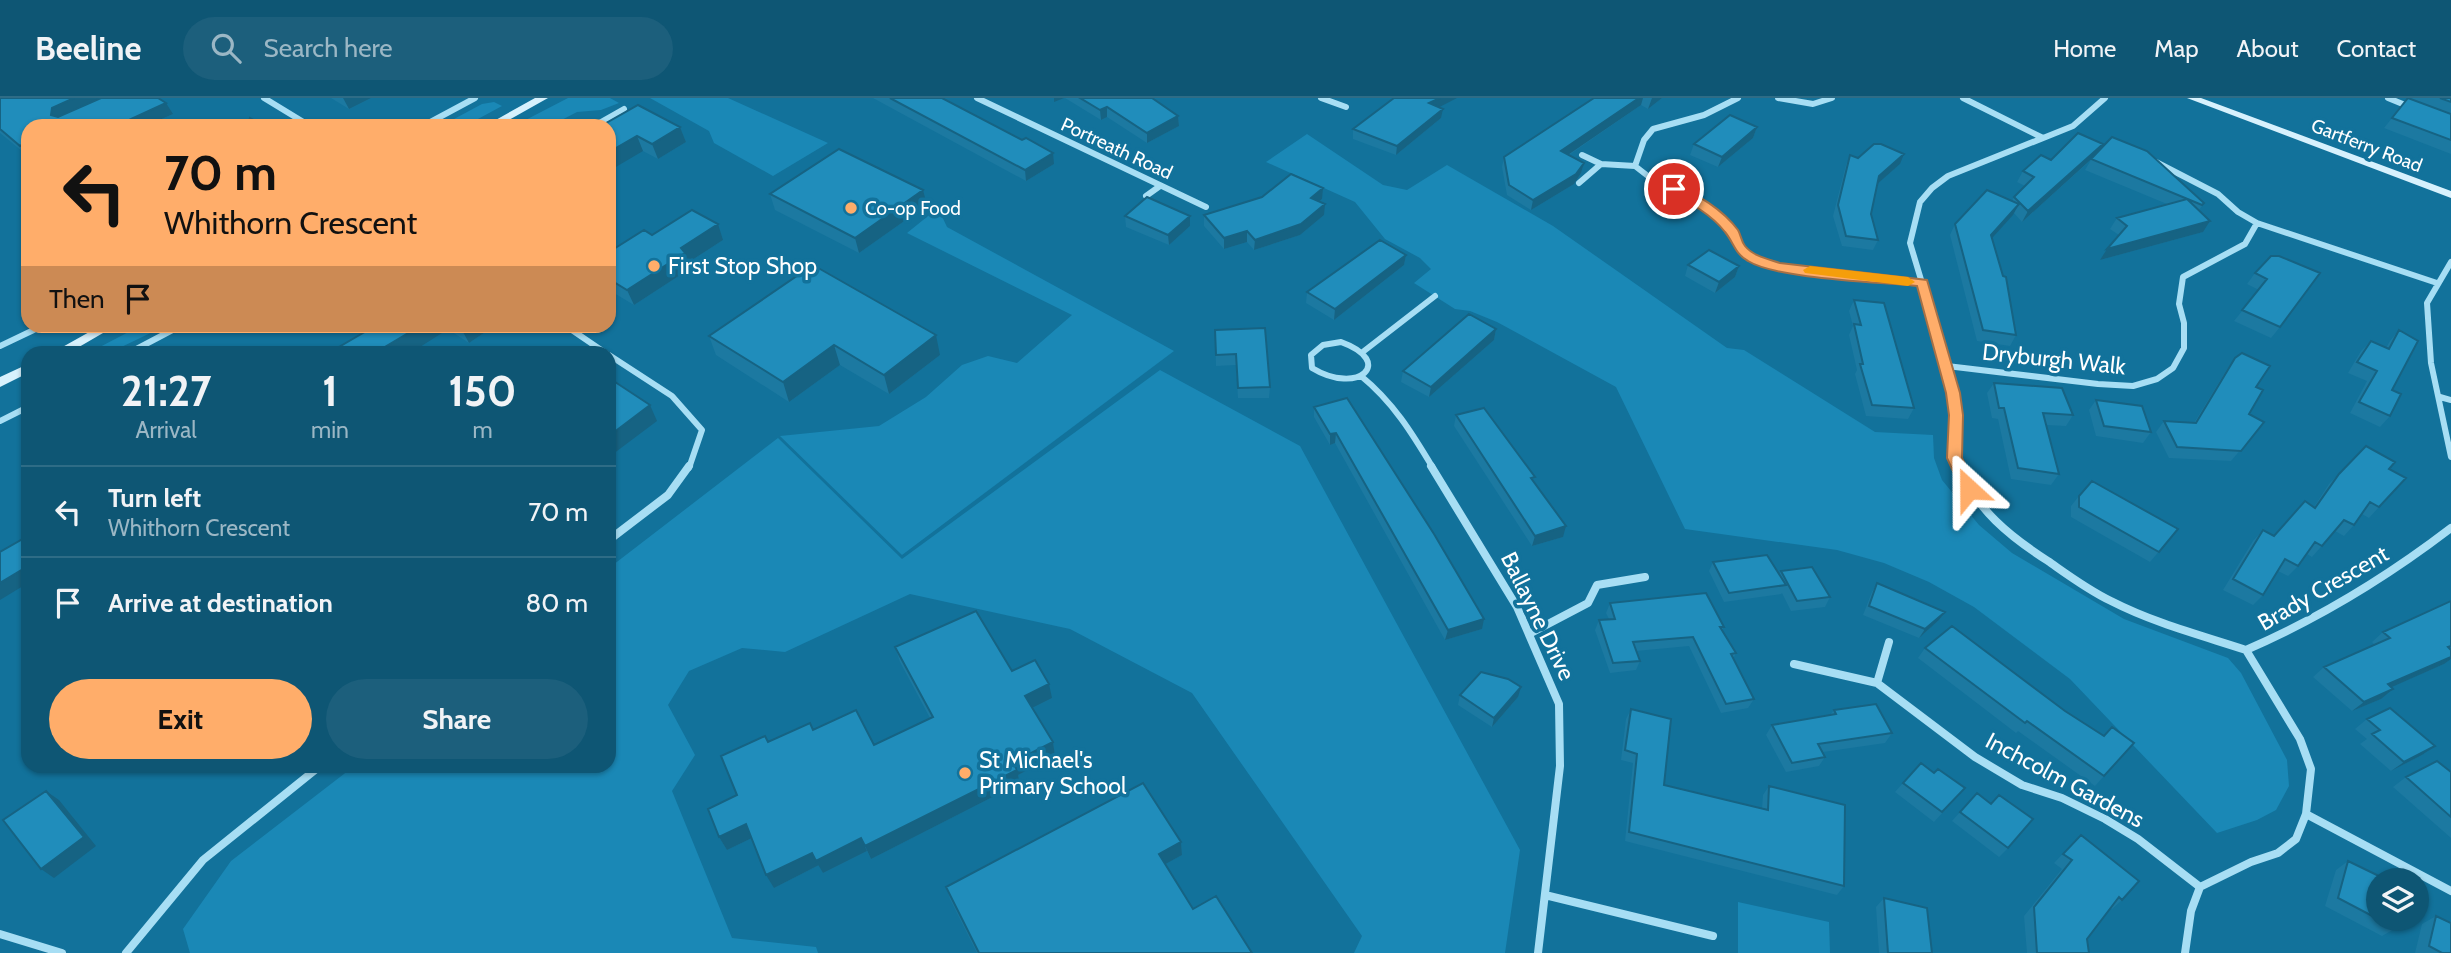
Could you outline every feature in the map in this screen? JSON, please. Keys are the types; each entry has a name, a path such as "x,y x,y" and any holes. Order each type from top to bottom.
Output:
{"street":[{"path":"264,98 298,119"},
{"path":"436,119 475,98"},
{"path":"503,119 543,98"},
{"name":"Portreath Road","path":"977,98 1206,207"},
{"path":"1321,98 1346,107"},
{"path":"1635,166 1644,140 1653,129 1704,115 1738,98"},
{"path":"1778,98 1813,104 1825,103 1832,98"},
{"path":"1963,98 2043,138"},
{"name":"Brady Crescent","path":"2105,98 2074,126 1958,171 1936,184 1920,202 1910,243 1947,366 1956,415 1955,458 1969,489 1987,516 2025,547 2109,601 2162,623 2246,650 2315,618 2373,585 2451,528"},
{"name":"Gartferry Road","path":"2192,98 2451,195"},
{"path":"2388,98 2414,108"},
{"path":"606,119 624,109"},
{"path":"1582,155 1601,164 1635,166 1653,180 1696,201 1732,232 1739,248 1754,259 1779,267 1923,283"},
{"path":"2152,161 2218,194 2238,212 2257,223 2437,283"},
{"path":"1578,183 1601,164"},
{"path":"1146,196 1160,187"},
{"name":"Dryburgh Walk","path":"1947,366 2098,384 2133,386 2157,379 2172,368 2184,348 2184,323 2179,304 2183,277 2204,263 2235,251 2251,241 2257,223"},
{"path":"2451,262 2427,303 2431,363 2451,457"},
{"path":"1364,351 1435,296"},
{"path":"0,346 27,333"},
{"path":"71,346 96,333"},
{"path":"142,346 167,333"},
{"path":"576,333 596,346"},
{"path":"1341,342 1364,351 1368,369 1361,376 1344,382 1325,379 1312,368 1311,355 1322,345 1341,342"},
{"path":"616,359 689,409 702,430 697,452 684,480 659,505 616,535"},
{"path":"0,383 21,372"},
{"name":"Ballayne Drive","path":"1361,376 1377,388 1401,416 1495,570 1529,634 1559,704 1560,766 1538,953"},
{"path":"2440,397 2451,400"},
{"path":"0,421 21,410"},
{"path":"1529,634 1588,603 1597,585 1645,577"},
{"path":"1877,683 1889,642"},
{"path":"2185,953 2191,911 2200,887 2251,862 2278,853 2296,839 2306,814 2311,769 2300,739 2246,650"},
{"name":"Inchcolm Gardens","path":"1794,664 1877,683 1975,757 2022,785 2062,799 2105,819 2138,839 2200,887"},
{"path":"126,953 203,860 311,773"},
{"path":"2306,814 2451,891"},
{"path":"1545,895 1713,936"},
{"path":"0,934 62,953"}],"shaded area":[{"path":"568,98 610,98 619,103 601,110 577,112 564,119 528,119"},
{"path":"650,98 728,98 828,143 773,176 714,143 709,131"},
{"path":"494,102 502,106 478,119 454,119 482,104"},
{"path":"1307,134 1383,185 1407,190 1447,165 1553,226 1727,348 1744,350 1875,432 1933,435 1934,458 1942,480 1979,525 2012,553 2124,619 2228,658 2241,673 2287,760 2289,786 2276,810 2257,820 2217,833 2070,679 1974,607 1929,582 1884,563 1837,550 1685,529 1616,387 1497,322 1470,311 1455,309 1414,283 1431,269 1420,258 1385,239 1355,202 1266,162"},
{"path":"938,208 947,227 1174,351 902,555 780,436 879,426 926,397 962,365 988,356 1017,363 1072,315 907,233"},
{"path":"127,333 150,333 124,346 102,346"},
{"path":"1160,370 1300,446 1520,850 1505,953 1354,953 1362,936 1192,693 1070,629 910,594 785,652 742,648 689,671 668,705 695,755 672,791 732,938 816,947 818,953 190,953 183,929 231,861 345,773 616,773 616,563 778,438 902,559"},
{"path":"1738,902 1829,922 1830,953 1738,953"}],"building":[{"path":"0,98 74,98 52,108 51,115 58,117 101,98 158,98 166,103 131,119 21,119 20,146 0,129"},
{"path":"890,98 942,98 1022,140 1026,138 1053,153 1025,170"},
{"path":"1080,98 1152,98 1178,116 1147,133 1107,107 1100,110"},
{"path":"1394,98 1440,98 1429,103 1443,109 1397,146 1353,129"},
{"path":"1594,98 1639,98 1561,151 1584,163 1576,174 1533,200 1509,185 1504,157"},
{"path":"2408,98 2451,114 2451,140 2392,118"},
{"path":"638,105 680,127 652,144 637,136 616,148 616,119 613,119"},
{"path":"1730,115 1757,127 1722,157 1694,144"},
{"path":"2078,133 2103,144 2028,211 2014,197 2034,177 2023,171 2041,155 2051,160"},
{"path":"2112,137 2147,151 2204,203 2202,205 2091,159"},
{"path":"1874,144 1881,144 1904,154 1879,176 1871,214 1878,240 1846,236 1838,205 1850,155 1858,158"},
{"name":"Co-op Food","path":"839,149 923,190 855,238 770,194"},
{"path":"1291,174 1323,188 1311,198 1325,204 1301,224 1255,240 1247,231 1224,238 1204,215 1262,197"},
{"path":"1987,190 2019,204 1991,235 2003,276 2006,277 2016,335 1983,330 1955,224"},
{"path":"1147,197 1190,216 1168,235 1125,216"},
{"path":"2187,199 2210,221 2107,249 2127,226 2117,218"},
{"path":"692,210 718,224 681,248 685,253 627,290 616,283 616,248 644,230 652,235"},
{"path":"1380,240 1406,255 1335,309 1307,292"},
{"path":"1709,250 1739,266 1719,282 1688,265"},
{"path":"2271,256 2279,256 2320,273 2280,327 2242,310 2267,279 2255,273"},
{"path":"813,265 936,335 884,375 834,345 783,382 709,336"},
{"path":"1854,300 1884,303 1914,408 1872,405 1860,364 1863,364 1854,324 1861,325"},
{"path":"1469,314 1496,329 1431,387 1403,371"},
{"path":"1265,328 1270,387 1238,388 1236,354 1216,355 1215,330"},
{"path":"2399,330 2418,341 2392,390 2401,394 2390,416 2359,402 2377,371 2357,362 2371,341 2389,349"},
{"path":"363,333 408,333 386,346 341,346"},
{"path":"2242,353 2270,366 2256,387 2263,390 2249,414 2264,422 2241,451 2177,447 2164,421 2196,423 2235,358"},
{"path":"616,383 650,405 616,431"},
{"path":"1994,383 2062,388 2073,415 2043,413 2059,474 2018,468 2004,408 1999,408"},
{"path":"1347,398 1434,534 1484,619 1448,630 1336,433 1330,434 1314,407"},
{"path":"2096,400 2142,406 2151,432 2104,426"},
{"path":"1484,408 1535,477 1531,478 1566,526 1535,536 1456,415"},
{"path":"2366,446 2395,462 2389,469 2406,478 2379,507 2370,502 2354,525 2344,520 2322,546 2315,542 2298,566 2285,559 2263,595 2233,579 2263,530 2274,536 2305,501 2315,508 2339,474"},
{"path":"2092,481 2178,529 2159,552 2079,507 2079,496"},
{"path":"21,540 21,570 0,583 0,552"},
{"path":"1767,555 1786,585 1729,593 1713,562"},
{"path":"1812,567 1830,597 1797,601 1781,571"},
{"path":"1877,583 1945,612 1925,629 1869,606"},
{"path":"1706,593 1724,627 1720,627 1736,653 1731,654 1754,699 1726,704 1693,637 1633,642 1640,661 1613,663 1599,620 1615,619 1610,603"},
{"path":"2451,601 2451,646 2448,647 2451,657 2388,684 2393,689 2364,702 2324,667 2390,638 2383,632"},
{"path":"976,611 1012,671 1035,660 1049,684 1025,696 1053,742 1013,762 1017,770 865,846 861,838 816,861 812,853 766,875 746,824 719,837 708,809 737,795 721,756 765,736 768,742 810,723 813,730 856,710 874,745 933,717 895,647"},
{"path":"1952,626 2065,711 2104,736 2112,727 2134,743 2104,776 2027,721 2025,723 1925,648"},
{"path":"1481,672 1508,679 1521,687 1494,718 1460,695"},
{"path":"1876,704 1892,733 1818,744 1825,757 1792,763 1772,725 1836,714 1834,710"},
{"path":"2390,708 2435,746 2404,762 2372,734 2380,730 2367,719"},
{"path":"1631,709 1671,719 1664,785 1768,810 1769,786 1845,805 1844,886 1629,832 1637,754 1625,750"},
{"path":"2437,761 2451,772 2451,817 2406,777"},
{"path":"1921,763 1934,773 1938,769 1965,788 1942,812 1903,783"},
{"path":"1143,783 1181,842 1159,854 1193,909 1216,896 1252,953 979,953 946,887"},
{"path":"46,791 84,837 41,869 3,820"},
{"path":"1977,793 1991,804 1999,795 2033,819 2008,848 1960,812"},
{"path":"2081,835 2139,881 2122,900 2119,897 2087,939 2089,953 2037,953 2034,907 2072,860 2063,854"},
{"path":"2348,861 2366,870 2366,913 2338,898"},
{"path":"1884,898 1927,908 1932,953 1888,953"},
{"path":"2436,916 2451,923 2451,953 2442,953 2429,946"}],"slow traffic":[{"path":"1810,270 1908,282"}],"place":[{"name":"Co-op Food","path":"851,208"},
{"name":"First Stop Shop","path":"654,266"},
{"name":"St Michael's Primary School","path":"965,773"}],"route":[{"path":"1674,189 1715,216 1732,232 1739,248 1754,259 1779,267 1923,283 1953,393 1956,415 1955,458 1969,489"}]}
